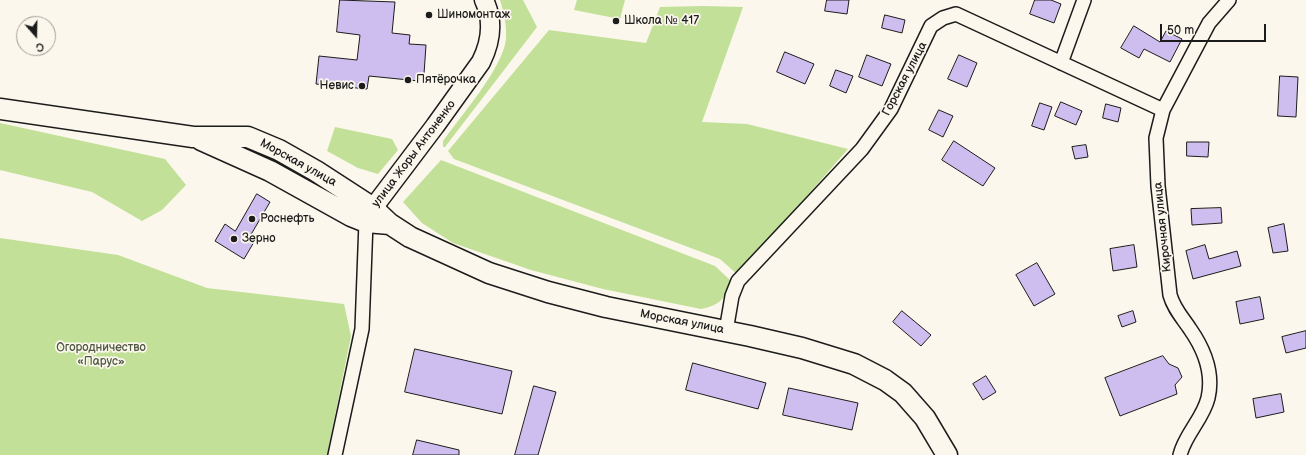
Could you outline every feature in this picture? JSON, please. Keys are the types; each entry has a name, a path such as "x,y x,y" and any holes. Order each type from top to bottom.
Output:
{"main road":[{"name":"улица Жоры Антоненко","path":"370,215 440,120 481,62 487,51 491,28 484,0"},
{"name":"Морская улица","path":"0,109 193,137 270,171 351,216 370,215 390,224 415,240 489,273 541,290 606,307 802,348 854,364 885,380 903,393 925,418 947,455"}],"street":[{"path":"1061,63 1084,0"},
{"name":"Кирочная улица","path":"1180,455 1182,445 1193,429 1208,399 1211,376 1205,355 1191,329 1174,307 1170,295 1158,186 1156,138 1163,110 1209,24 1229,0"},
{"name":"Горская улица","path":"726,331 732,296 738,281 862,149 891,109 931,26 943,18 956,14 1163,110"},
{"path":"335,455 362,329 370,215"}],"green space":[{"path":"500,0 523,0 537,27 445,147 443,147 443,141 480,92 503,51 506,39 506,29"},
{"path":"577,0 625,0 620,19 574,10"},
{"path":"660,7 743,7 702,122 747,124 848,149 738,275 720,259 454,159 448,151 549,30 646,43"},
{"path":"0,123 165,159 186,185 162,210 142,221 92,192 0,170"},
{"path":"335,127 392,139 398,150 378,174 358,168 327,151"},
{"path":"441,160 715,266 730,280 726,292 717,303 701,309 603,289 531,270 453,243 422,223 403,202"},
{"name":"Огородничество «Парус»","path":"0,238 118,255 207,288 344,304 351,336 327,455 0,455"}],"building":[{"path":"340,0 395,2 392,33 410,35 409,44 426,45 424,74 420,74 419,81 369,76 367,89 316,84 319,56 357,60 360,35 337,32"},
{"path":"827,0 849,0 847,14 825,11"},
{"path":"1035,0 1051,0 1061,4 1054,23 1030,14"},
{"path":"885,15 905,20 902,33 882,28"},
{"path":"1134,26 1160,42 1166,31 1182,39 1170,62 1144,49 1139,58 1121,48"},
{"path":"785,52 814,64 805,84 777,72"},
{"path":"867,55 891,64 882,86 859,77"},
{"path":"959,55 977,63 967,87 948,79"},
{"path":"836,70 853,76 846,93 830,86"},
{"path":"1280,76 1298,77 1296,117 1278,116"},
{"path":"1061,102 1082,111 1076,125 1055,116"},
{"path":"1040,103 1052,107 1044,130 1032,126"},
{"path":"1106,104 1121,108 1118,122 1103,118"},
{"path":"939,110 953,116 943,137 929,130"},
{"path":"954,141 995,168 983,186 942,160"},
{"path":"1187,142 1209,142 1208,157 1187,156"},
{"path":"1086,145 1088,157 1075,159 1072,147"},
{"path":"257,194 270,202 249,238 254,242 244,259 215,241 225,224 235,231"},
{"path":"1221,208 1222,223 1192,225 1191,209"},
{"path":"1284,224 1288,251 1273,253 1268,228"},
{"path":"1134,245 1137,267 1113,271 1110,249"},
{"path":"1205,245 1209,259 1237,251 1241,266 1193,279 1186,251"},
{"path":"1037,263 1055,294 1034,306 1016,275"},
{"path":"1260,297 1264,319 1240,324 1236,302"},
{"path":"902,311 931,335 921,346 893,322"},
{"path":"1133,311 1136,322 1122,327 1118,316"},
{"path":"1306,331 1306,348 1286,353 1282,337"},
{"path":"415,349 512,371 502,414 405,392"},
{"path":"1163,356 1169,364 1178,368 1182,377 1175,385 1177,394 1120,416 1105,378"},
{"path":"693,363 766,383 758,409 686,390"},
{"path":"986,376 996,392 983,400 973,384"},
{"path":"534,386 556,392 538,455 515,455"},
{"path":"789,388 858,403 852,430 783,415"},
{"path":"1281,394 1284,412 1256,418 1253,399"},
{"path":"417,440 459,450 459,455 413,455"}],"place":[{"name":"Шиномонтаж","path":"429,15"},
{"name":"Школа № 417","path":"616,21"},
{"name":"Пятёрочка","path":"408,80"},
{"name":"Невис","path":"362,86"},
{"name":"Роснефть","path":"252,219"},
{"name":"Зерно","path":"234,239"}]}
